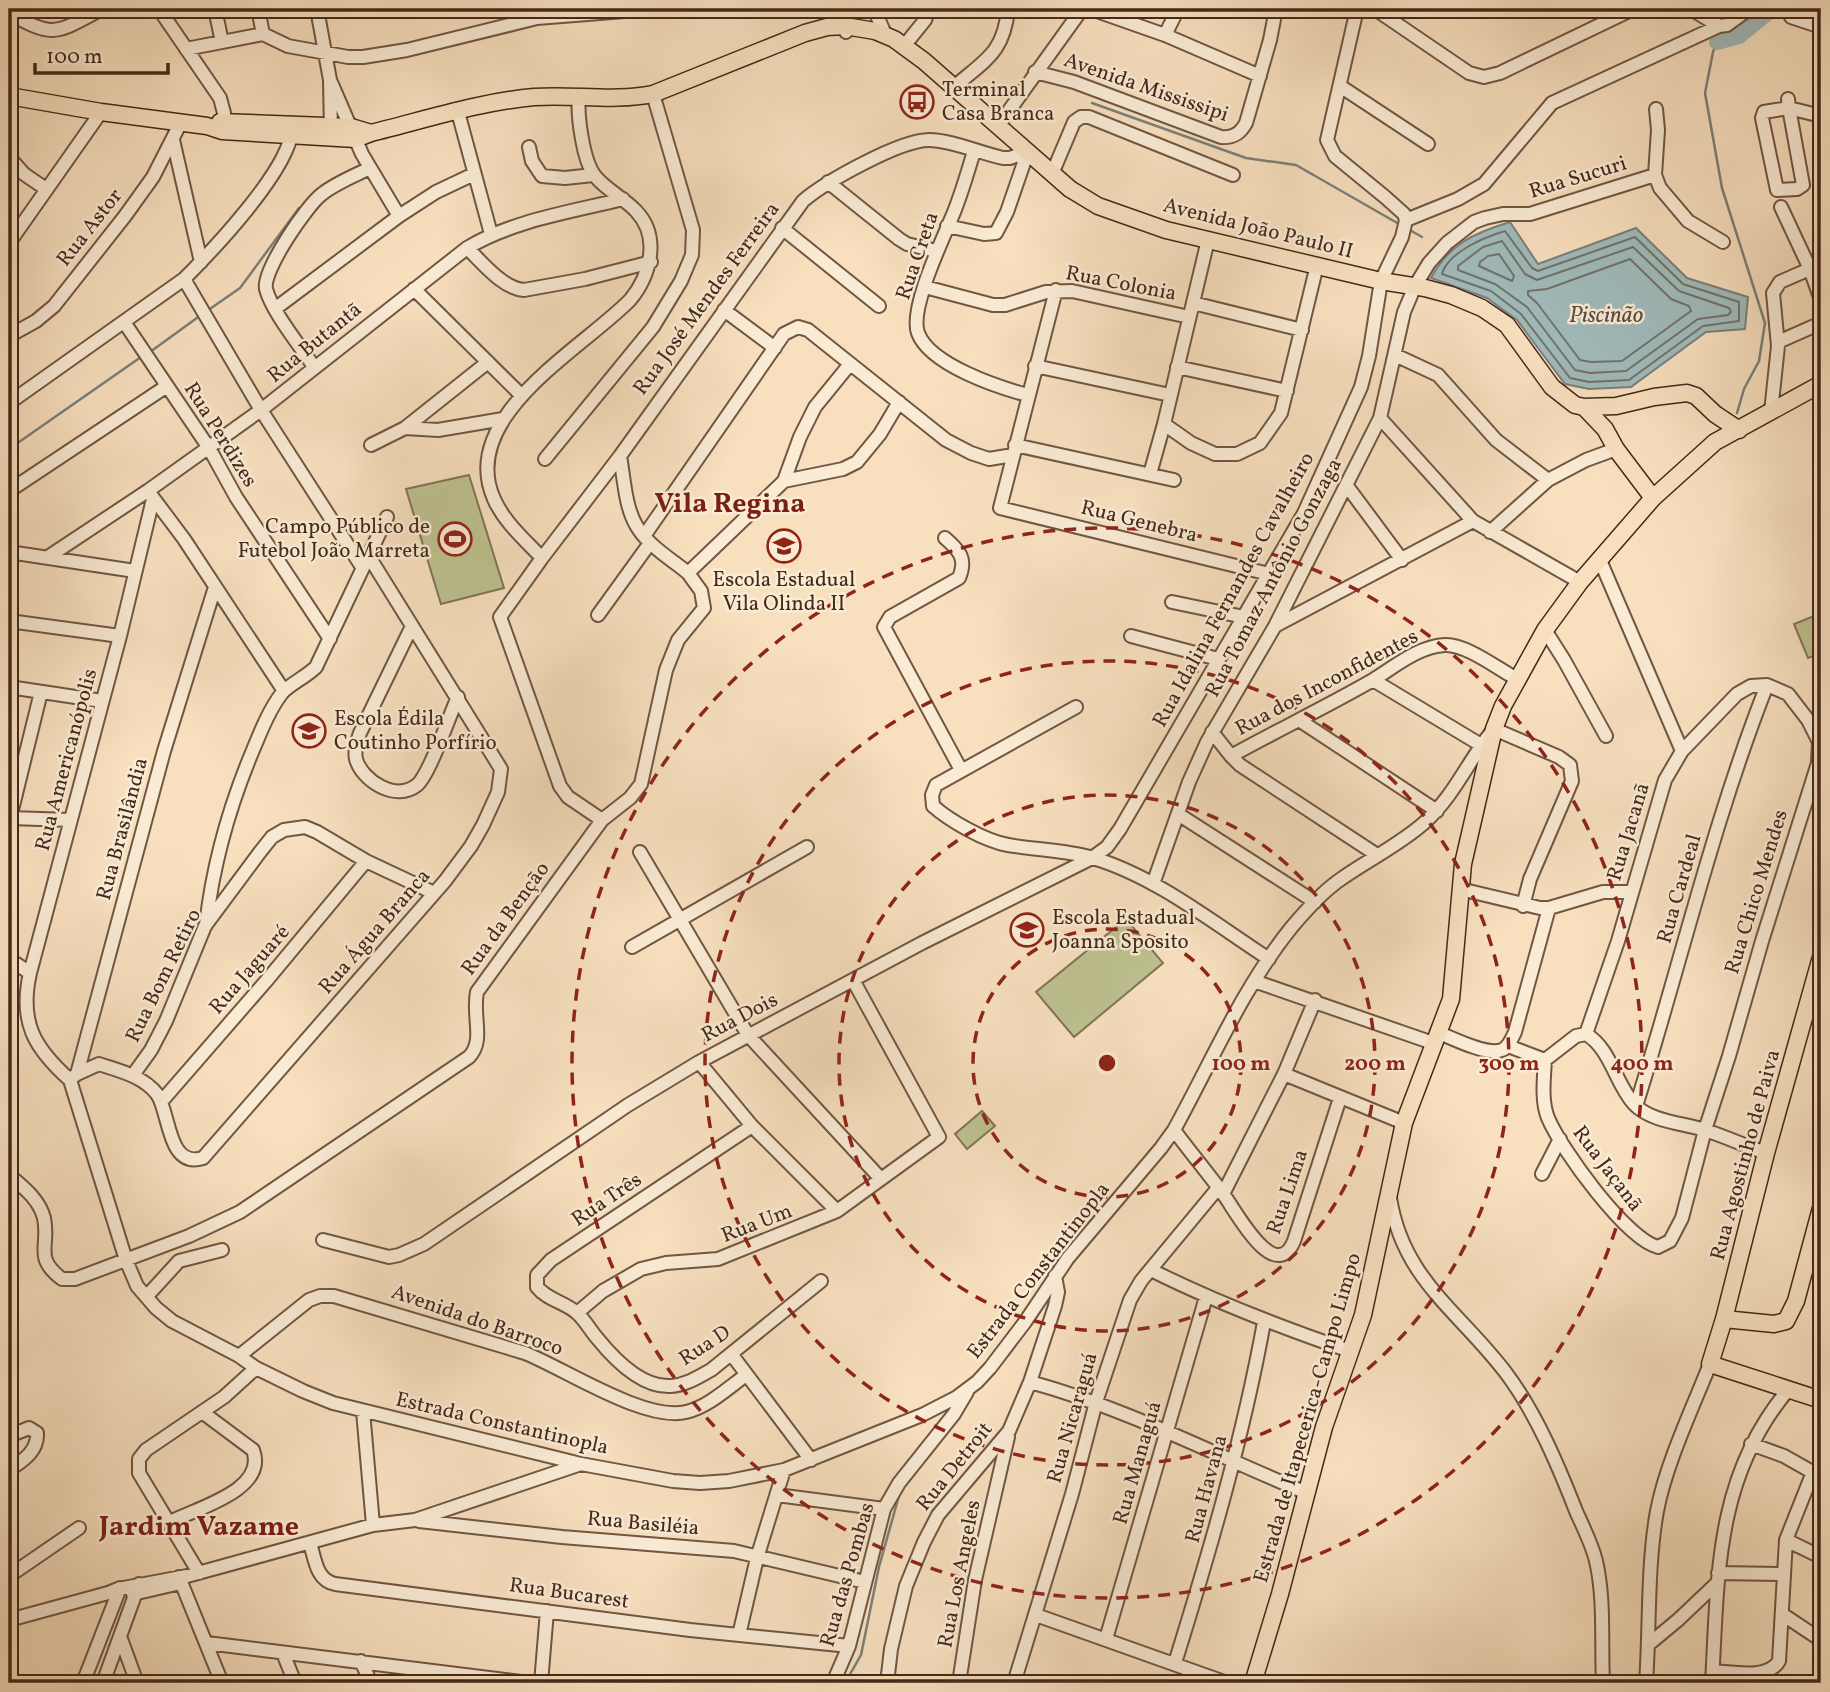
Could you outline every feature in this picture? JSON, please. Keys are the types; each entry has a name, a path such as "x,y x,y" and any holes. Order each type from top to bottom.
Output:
{"main road":[{"name":"Avenida João Paulo II","path":"846,29 904,46"},
{"name":"Avenida João Paulo II","path":"9,96 180,124 370,133 533,97 629,97 653,94 805,33 846,29 885,34 954,87 1070,189 1098,206 1166,230 1385,282 1411,285 1466,300 1507,325 1552,387 1568,401 1584,408 1602,425 1616,449 1653,498"},
{"name":"Estrada de Itapecerica-Campo Limpo","path":"1253,1683 1263,1657 1330,1407 1370,1289 1404,1123 1453,990 1460,889 1473,814 1494,729 1517,679 1545,630 1599,558 1653,498 1715,442 1821,384"},
{"path":"1584,408 1616,407 1654,397 1687,393 1696,396 1715,414 1739,430"},
{"path":"1602,425 1607,415 1616,407"},
{"path":"1715,414 1715,442"},
{"name":"Rua Agostinho de Paiva","path":"1710,1364 1821,961"},
{"path":"1724,1319 1774,1324 1786,1321 1796,1301 1821,1208"},
{"path":"1710,1364 1821,1400"}],"street":[{"path":"9,13 38,29 49,31 74,24 102,9"},
{"path":"159,9 220,98 217,126"},
{"path":"215,9 222,42"},
{"path":"258,9 263,34"},
{"path":"317,9 330,80 370,168 399,216"},
{"path":"186,49 263,34 288,46 324,53 348,57 380,55 569,11 650,9"},
{"path":"834,9 846,29"},
{"path":"874,9 885,34"},
{"path":"904,46 925,20 929,9"},
{"path":"954,87 998,47 1004,38 1008,9"},
{"path":"998,126 1082,9"},
{"path":"1091,9 1165,35 1260,76"},
{"path":"1165,35 1178,9"},
{"name":"Avenida Mississipi","path":"1035,72 1074,82 1230,138 1246,124 1276,9"},
{"path":"1357,9 1327,140 1335,156 1404,214 1406,220 1458,199 1484,184 1552,103 1719,26 1731,23 1749,9"},
{"path":"1375,9 1469,73 1484,77 1500,73 1633,9"},
{"path":"1606,9 1618,17"},
{"path":"1691,9 1719,26"},
{"path":"1796,13 1821,27"},
{"path":"330,80 331,132"},
{"path":"1340,86 1429,144"},
{"path":"545,459 653,327 681,281 692,255 693,230 653,94"},
{"path":"542,558 500,510 490,486 488,468 491,444 503,419 522,396 636,293 651,262 644,223 635,210 593,175 580,129 579,97"},
{"path":"1789,103 1803,185 1797,190 1777,190 1762,118 1767,110 1789,103 1821,116"},
{"path":"1656,109 1656,175 1660,188 1688,221 1723,242"},
{"path":"9,243 101,112"},
{"path":"458,112 491,234"},
{"path":"1052,174 1074,122 1081,117 1089,117 1233,175"},
{"name":"Rua Astor","path":"9,336 36,321 54,306 153,177 180,124"},
{"path":"9,403 184,279 257,196 275,169 292,130"},
{"path":"173,140 201,262"},
{"name":"Rua José Mendes Ferreira","path":"602,820 568,797 560,786 500,617 620,456 803,201 828,182 916,142 934,140 1010,158 1028,151"},
{"path":"530,147 532,161 542,176 565,178 593,175"},
{"name":"Rua Creta","path":"974,151 925,287 917,322 919,335 945,360 974,377 1027,395"},
{"path":"947,226 984,234 996,233 1007,212 1028,151"},
{"path":"9,157 24,174 46,189"},
{"path":"314,367 267,291 267,274 302,215 322,194 370,168"},
{"path":"276,308 399,216 436,191 474,174"},
{"name":"Rua Sucuri","path":"1411,285 1429,262 1474,222 1494,215 1530,214 1656,175"},
{"path":"828,182 899,239 907,244 936,251"},
{"name":"Rua Butantã","path":"48,557 151,495 467,248 491,234 539,219 623,199"},
{"path":"1780,207 1815,266 1821,300"},
{"name":"Rua Idalina Fernandes Cavalheiro","path":"1092,858 1107,847 1121,830 1324,474 1361,387 1385,282 1406,220"},
{"path":"782,228 879,306"},
{"path":"1150,474 1208,240"},
{"path":"467,248 505,283 524,290 651,262"},
{"path":"1164,424 1205,450 1224,456 1237,454 1260,443 1282,413 1317,265"},
{"path":"1771,412 1778,342 1773,301 1775,287 1786,278 1815,266"},
{"name":"Rua Água Branca","path":"73,1077 99,1064 133,1075 153,1090 180,1152 191,1159 203,1158 465,855 484,825 502,775 458,697 412,626 261,410 184,279"},
{"name":"Rua Tomaz Antônio Gonzaga","path":"1153,884 1200,757 1212,732 1275,626 1380,418 1411,285"},
{"name":"Rua Colonia","path":"925,287 1004,305 1056,290 1085,292 1189,317"},
{"path":"414,289 522,396"},
{"path":"1014,450 1056,290"},
{"path":"1193,303 1302,330"},
{"path":"724,310 775,348"},
{"name":"Rua Perdizes","path":"124,321 209,448 236,497 330,639"},
{"path":"1778,342 1821,323"},
{"path":"598,615 775,348 793,328 803,327 946,440 964,450 989,459 1014,450 1174,480"},
{"path":"1395,355 1438,376 1496,440 1548,480"},
{"path":"371,445 405,428 488,362"},
{"path":"620,456 630,510 636,526 647,539 688,573 784,481 800,437 815,408 850,364"},
{"path":"1035,366 1170,395"},
{"path":"1177,367 1287,391"},
{"path":"10,488 167,386"},
{"path":"784,481 843,469 858,462 880,434 899,402"},
{"path":"1380,418 1474,522 1580,582"},
{"path":"405,428 438,430 503,419"},
{"path":"1490,531 1548,480 1586,460 1616,449"},
{"name":"Rua Genebra","path":"1014,450 1000,508 1269,574"},
{"path":"1347,486 1402,560"},
{"path":"151,495 184,539 284,691"},
{"name":"Rua Americanópolis","path":"126,1260 73,1077 51,1063 33,1037 26,1018 30,973 120,636 151,495"},
{"path":"205,926 213,872 230,810 258,739 284,691 316,667 387,517"},
{"path":"1275,626 1474,522"},
{"path":"945,538 962,556 963,569 960,578 890,617 884,627 961,770"},
{"path":"9,552 135,571"},
{"path":"1599,558 1682,751"},
{"name":"Rua da Benção","path":"9,1175 35,1199 40,1208 44,1220 46,1263 51,1271 62,1279 93,1273 189,1236 240,1212 469,1057 475,1051 478,1040 474,1013 477,992 602,820 630,798 641,784 669,660 678,640 704,608 701,592 688,573"},
{"name":"Rua Brasilândia","path":"73,1077 164,751 215,587"},
{"path":"1171,602 1244,617"},
{"path":"9,621 120,636"},
{"path":"412,626 360,733 355,751 356,760 372,782 391,790 410,789 416,785 429,767 458,697"},
{"path":"1545,630 1606,736"},
{"path":"1130,636 1218,659"},
{"name":"Rua dos Inconfidentes","path":"1230,756 1373,680 1408,658 1433,647 1444,645 1463,648 1517,679"},
{"path":"1373,680 1481,745"},
{"name":"Rua Jacanã","path":"1586,1034 1618,940 1657,799 1665,780 1682,751 1744,689 1767,685"},
{"name":"Rua Cardeal","path":"1636,1106 1723,810 1767,685"},
{"name":"Rua Chico Mendes","path":"1714,1134 1730,1056 1819,751 1816,734 1794,701 1788,694 1767,685"},
{"path":"9,687 102,701"},
{"path":"41,692 10,820 71,820"},
{"path":"1076,707 936,785 932,795 933,806 943,815 1004,845 1092,858 1153,884 1269,959"},
{"path":"1299,720 1437,811"},
{"path":"1494,729 1566,761 1572,771 1570,789 1544,845 1523,906"},
{"name":"Estrada Constantinopla","path":"256,1368 303,1391 363,1411 581,1464 673,1481 701,1483 729,1481 784,1470 922,1415 957,1397 990,1368 1055,1276 1174,1130 1234,1012 1269,959 1315,902 1338,881 1405,838 1437,811 1467,772 1481,745 1494,729"},
{"path":"1212,732 1230,756 1258,778 1377,855"},
{"path":"1178,814 1315,902"},
{"name":"Rua Bom Retiro","path":"133,1075 151,1050 166,1021 205,926 260,852 272,838 284,830 305,827 366,861 434,893"},
{"path":"632,947 807,847"},
{"path":"640,852 748,1035 881,1179"},
{"name":"Rua Dois","path":"323,1240 389,1257 424,1244 628,1105 699,1062 922,943 1092,858"},
{"name":"Rua Jaguaré","path":"160,1102 366,861"},
{"path":"1460,889 1523,906 1549,908 1603,892 1631,892"},
{"path":"1254,981 1435,1038 1484,1050 1500,1051 1508,1046 1515,1032 1549,908"},
{"path":"9,959 30,973"},
{"name":"Rua Um","path":"577,1313 603,1291 641,1269 666,1263 718,1259 837,1211 939,1137 853,980"},
{"name":"Rua Nicaraguá","path":"1014,1683 1124,1314 1136,1288 1221,1191 1284,1074 1315,1000"},
{"path":"1508,1046 1545,1060 1576,1036 1586,1034 1597,1041 1636,1106 1658,1118 1766,1153"},
{"name":"Rua Jaçanã","path":"1545,1060 1547,1118 1587,1179 1626,1227 1643,1241 1658,1247 1670,1241 1682,1218 1714,1134"},
{"path":"699,1062 751,1126 837,1211"},
{"path":"1284,1074 1404,1123"},
{"name":"Rua Lima","path":"1174,1130 1256,1242 1271,1253 1287,1252 1294,1241 1340,1098"},
{"name":"Rua Três","path":"577,1313 537,1287 537,1275 542,1268 751,1126"},
{"path":"1542,1174 1560,1139"},
{"path":"1389,1191 1397,1229 1417,1271 1506,1373 1564,1480 1595,1558 1599,1585 1603,1683"},
{"path":"147,1296 179,1261 222,1250"},
{"path":"126,1260 133,1278 156,1308 172,1321 239,1356 256,1368 202,1412 141,1455 138,1464 139,1473 170,1522 222,1683"},
{"path":"1151,1270 1264,1322 1350,1351"},
{"name":"Rua Detroit","path":"887,1683 891,1649 906,1586 929,1529 1009,1431 1030,1382 1058,1296 1055,1276"},
{"name":"Rua D","path":"577,1313 604,1347 641,1377 661,1385 680,1385 732,1355 821,1281"},
{"name":"Avenida do Barroco","path":"239,1356 309,1300 320,1296 334,1296 525,1353 617,1397 656,1411 677,1413 695,1409 746,1375"},
{"name":"Rua Managuá","path":"1106,1639 1206,1297"},
{"name":"Rua Havana","path":"1175,1663 1235,1463 1264,1322"},
{"path":"732,1355 810,1460"},
{"path":"1646,1683 1657,1510 1710,1364"},
{"name":"Rua das Pombas","path":"831,1682 849,1646 884,1509 899,1483 977,1382"},
{"path":"1030,1382 1096,1402 1307,1493"},
{"path":"1751,1444 1784,1456 1817,1474 1786,1540 1780,1651 1776,1666 1761,1672 1713,1677 1718,1578 1729,1502 1751,1444 1762,1424 1788,1390"},
{"path":"363,1411 373,1525"},
{"path":"170,1522 240,1489 253,1472 253,1450 202,1412"},
{"path":"9,1435 29,1428 34,1430 37,1438 34,1449 9,1470"},
{"name":"Rua Los Angeles","path":"959,1683 975,1580 1009,1431"},
{"path":"9,1619 187,1577 373,1525 415,1520 581,1464"},
{"path":"738,1634 757,1558 784,1470"},
{"path":"777,1495 884,1509"},
{"name":"Rua Basiléia","path":"415,1520 575,1538 722,1550 865,1582"},
{"path":"9,1576 79,1528"},
{"path":"1786,1540 1821,1557"},
{"name":"Rua Bucarest","path":"310,1543 318,1571 327,1582 849,1646"},
{"path":"1649,1644 1678,1620 1718,1578 1783,1574"},
{"path":"103,1683 138,1589"},
{"path":"83,1683 115,1593"},
{"path":"541,1683 547,1611"},
{"path":"1782,1614 1821,1640"},
{"path":"1036,1615 1227,1683"},
{"path":"121,1639 136,1683"},
{"path":"207,1643 529,1683"},
{"path":"283,1653 295,1683"},
{"path":"361,1661 371,1683"}],"green space":[{"name":"Campo Público de Futebol João Marreta","path":"469,475 504,588 441,604 406,489"},
{"path":"1814,616 1821,632 1821,653 1808,658 1794,624"},
{"path":"1126,919 1163,963 1074,1037 1036,992"},
{"path":"982,1111 995,1126 967,1149 955,1134"}],"water":[{"name":"Piscinão","path":"1510,222 1538,264 1636,228 1687,278 1748,297 1745,329 1706,332 1631,387 1589,389 1565,384 1517,320 1487,298 1431,278 1454,248 1474,236"}],"waterway":[{"path":"1717,42 1739,36 1772,9"},
{"path":"1717,42 1705,93 1722,188 1765,323 1759,361 1744,389 1737,413"},
{"path":"1092,103 1246,158 1296,165 1399,224"},
{"path":"207,311 240,288 299,208"},
{"path":"1408,229 1422,237"},
{"path":"150,352 201,315"},
{"path":"9,449 141,357"},
{"path":"845,1683 861,1655 879,1567 900,1492"}],"place":[{"name":"Terminal Casa Branca","path":"917,102"},
{"name":"Campo Público de Futebol João Marreta","path":"455,539"},
{"name":"Escola Estadual Vila Olinda II","path":"784,546"},
{"name":"Escola Édila Coutinho Porfírio","path":"309,731"},
{"name":"Escola Estadual Joanna Sposito","path":"1027,930"}],"district":[{"name":"Vila Regina","path":"730,504"},
{"name":"Jardim Vazame","path":"199,1527"}]}
